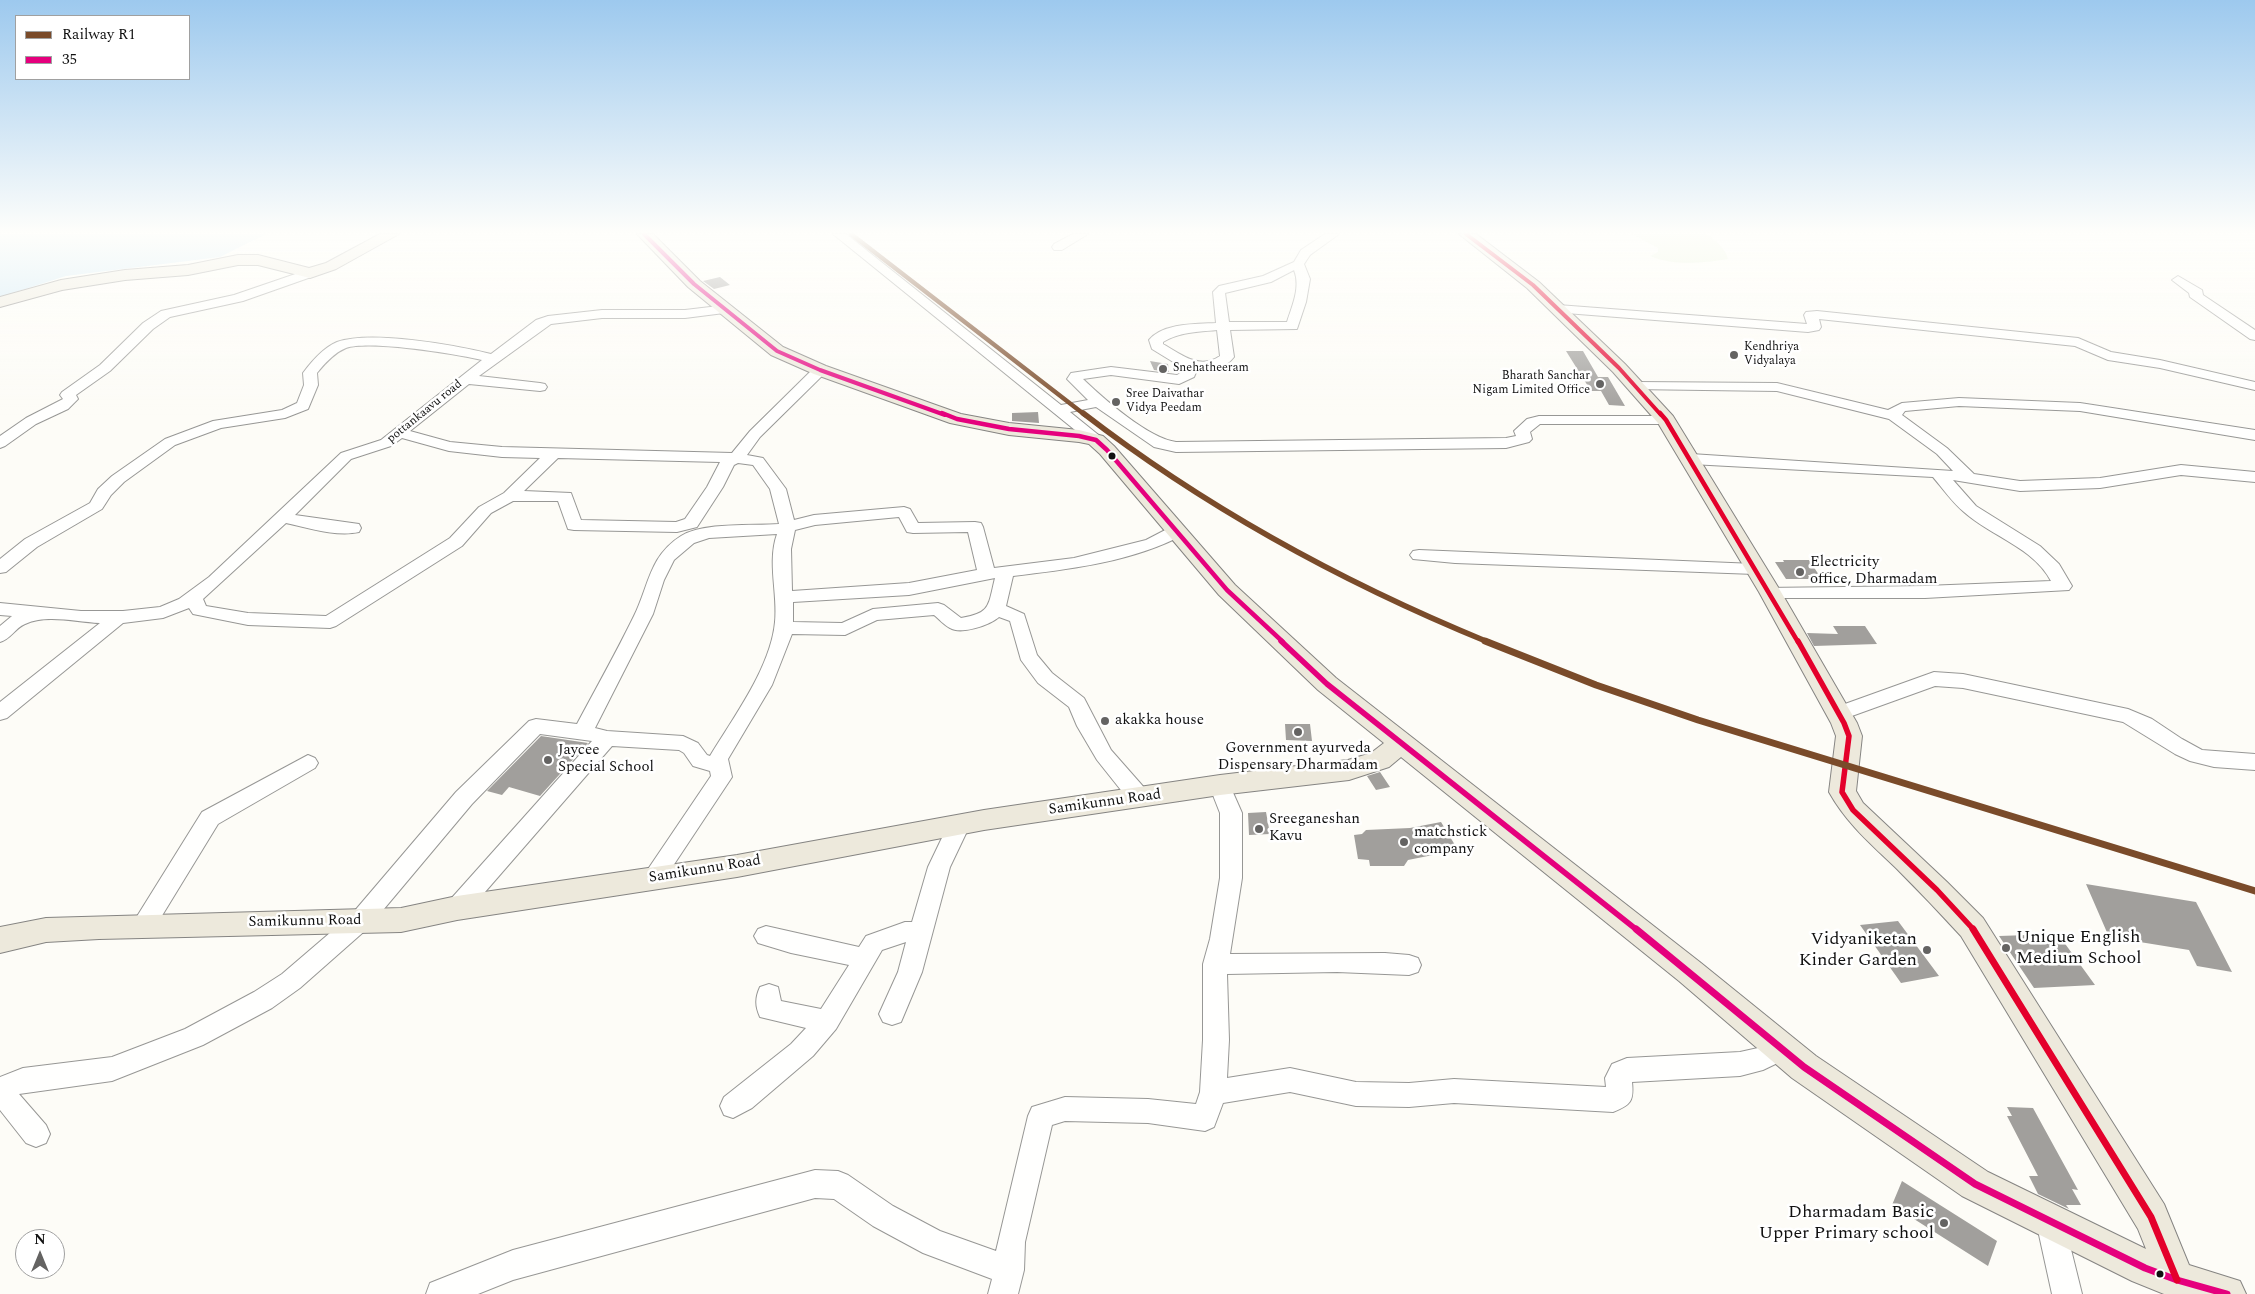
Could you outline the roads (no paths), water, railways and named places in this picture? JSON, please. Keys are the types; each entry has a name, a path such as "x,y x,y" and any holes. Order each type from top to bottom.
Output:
{"main road":[{"path":"0,302 29,294"},
{"path":"708,294 777,351 820,370 957,419 1009,429 1080,436 1096,440 1107,450 1227,590 1327,684 1690,972 1804,1067 1976,1184 2145,1268 2177,1280 2227,1294"},
{"path":"1542,294 1636,386 1666,420 1770,592 1843,725 1842,792 1853,810 1937,890 1972,927 2151,1217 2177,1280"},
{"name":"Samikunnu Road","path":"0,940 46,930 144,925 401,920 457,908 737,866 958,825 1220,785 1349,770 1380,760 1400,743"}],"street":[{"path":"0,443 31,421 63,406 71,399 67,395 105,368 148,326 166,314 248,294"},
{"path":"914,294 1096,440"},
{"path":"1219,294 1222,326 1227,357 1224,360 1216,365 1190,366 1157,346 1156,340 1159,337 1186,330 1222,326 1292,326 1301,294"},
{"path":"2195,294 2255,336"},
{"name":"pottankaavu road","path":"0,609 38,613 120,616 163,612 194,599 284,518 346,456 358,450 375,448 386,444 466,379 534,328 548,320 602,314 685,314 727,309"},
{"path":"1558,309 1808,328 1814,327 1811,315 1818,315 2013,334 2078,342 2108,356 2160,364 2255,386"},
{"path":"0,568 31,543 96,506 104,492 118,479 170,442 218,424 285,414 303,406 311,385 310,373 324,356 339,346 350,343 410,344 462,350 494,359"},
{"path":"1190,366 1189,374 1179,380 1111,371 1076,376 1074,379 1076,383 1099,402 1159,444 1176,447 1506,443 1524,439 1522,431 1539,420 1666,420"},
{"path":"510,496 565,496 574,525 677,527 691,523 715,487 728,462 736,458 755,434 820,370"},
{"path":"466,379 540,388"},
{"path":"1636,386 1777,387 1894,416 1942,451 1969,478"},
{"path":"1058,410 1099,402"},
{"path":"1894,416 1895,411 1902,407 1959,402 2080,406 2255,435"},
{"path":"400,432 472,450 553,454 736,458 758,461 778,489 787,528 784,533 782,571 786,597 784,628 763,687 718,759 722,778 654,878"},
{"path":"194,599 199,610 248,619 330,622 456,542 485,510 510,496 553,454"},
{"path":"1691,459 1938,472 2006,485 2039,487 2100,483 2181,470 2255,477"},
{"path":"1770,592 1925,592 2063,586 2053,568 2034,550 1970,509 1938,472"},
{"path":"583,732 644,614 655,580 667,557 688,539 708,533 787,528 814,520 904,512 913,528 975,527 987,574"},
{"path":"284,518 317,525 353,528"},
{"path":"786,597 901,590 1006,571 1074,563 1152,544 1177,531"},
{"path":"1419,555 1455,558 1756,569"},
{"path":"784,628 845,628 873,615 938,609 957,625 985,620 996,609 1006,571"},
{"path":"893,614 901,590"},
{"path":"996,609 1018,618 1028,656 1045,678 1077,703 1087,726 1104,755 1140,798"},
{"path":"0,636 16,621 38,613"},
{"path":"0,713 120,616"},
{"path":"1843,725 1934,679 1963,680 2128,716 2141,721 2180,748 2197,756 2255,762"},
{"path":"36,1134 0,1089 23,1080 112,1069 194,1037 263,1000 291,981 360,921 464,798 536,726 583,732 607,738 683,743 691,748 700,761 718,765"},
{"path":"457,908 607,738"},
{"path":"144,925 210,818 308,763"},
{"path":"441,1294 513,1264 815,1184 827,1183 838,1185 883,1216 1006,1282 1011,1242 1041,1116 1065,1109 1148,1111 1204,1118 1213,1092 1216,1040 1215,964 1222,939 1231,878 1231,814 1220,785"},
{"path":"892,1014 910,972 939,868 958,825"},
{"path":"733,1106 746,1099 768,1076 802,1050 826,1021 874,943 884,937 905,932 920,932"},
{"path":"766,936 787,944 842,952 865,959"},
{"path":"1215,964 1266,965 1368,961 1409,965"},
{"path":"770,995 769,1009 826,1021"},
{"path":"1213,1092 1290,1080 1356,1094 1409,1095 1454,1091 1613,1100 1620,1095 1618,1078 1621,1072 1627,1070 1740,1064 1763,1058 1781,1049"},
{"path":"2050,1221 2067,1294"}],"rail line":[{"name":"R1","path":"929,294 1129,449 1184,485 1240,519 1355,582 1474,637 1596,685 1664,708 2014,818 2255,891"}],"place":[{"name":"Kendhriya Vidyalaya","path":"1734,355"},
{"name":"Snehatheeram","path":"1163,369"},
{"name":"Bharath Sanchar Nigam Limited Office","path":"1600,384"},
{"name":"Sree Daivathar Vidya Peedam","path":"1116,402"},
{"name":"Electricity office, Dharmadam","path":"1800,572"},
{"name":"akakka house","path":"1105,721"},
{"name":"Government ayurveda Dispensary Dharmadam","path":"1298,732"},
{"name":"Jaycee Special School","path":"548,760"},
{"name":"Sreeganeshan Kavu","path":"1259,829"},
{"name":"matchstick company","path":"1404,842"},
{"name":"Unique English Medium School","path":"2006,948"},
{"name":"Vidyaniketan Kinder Garden","path":"1927,950"},
{"name":"Dharmadam Basic Upper Primary school","path":"1944,1223"}]}
